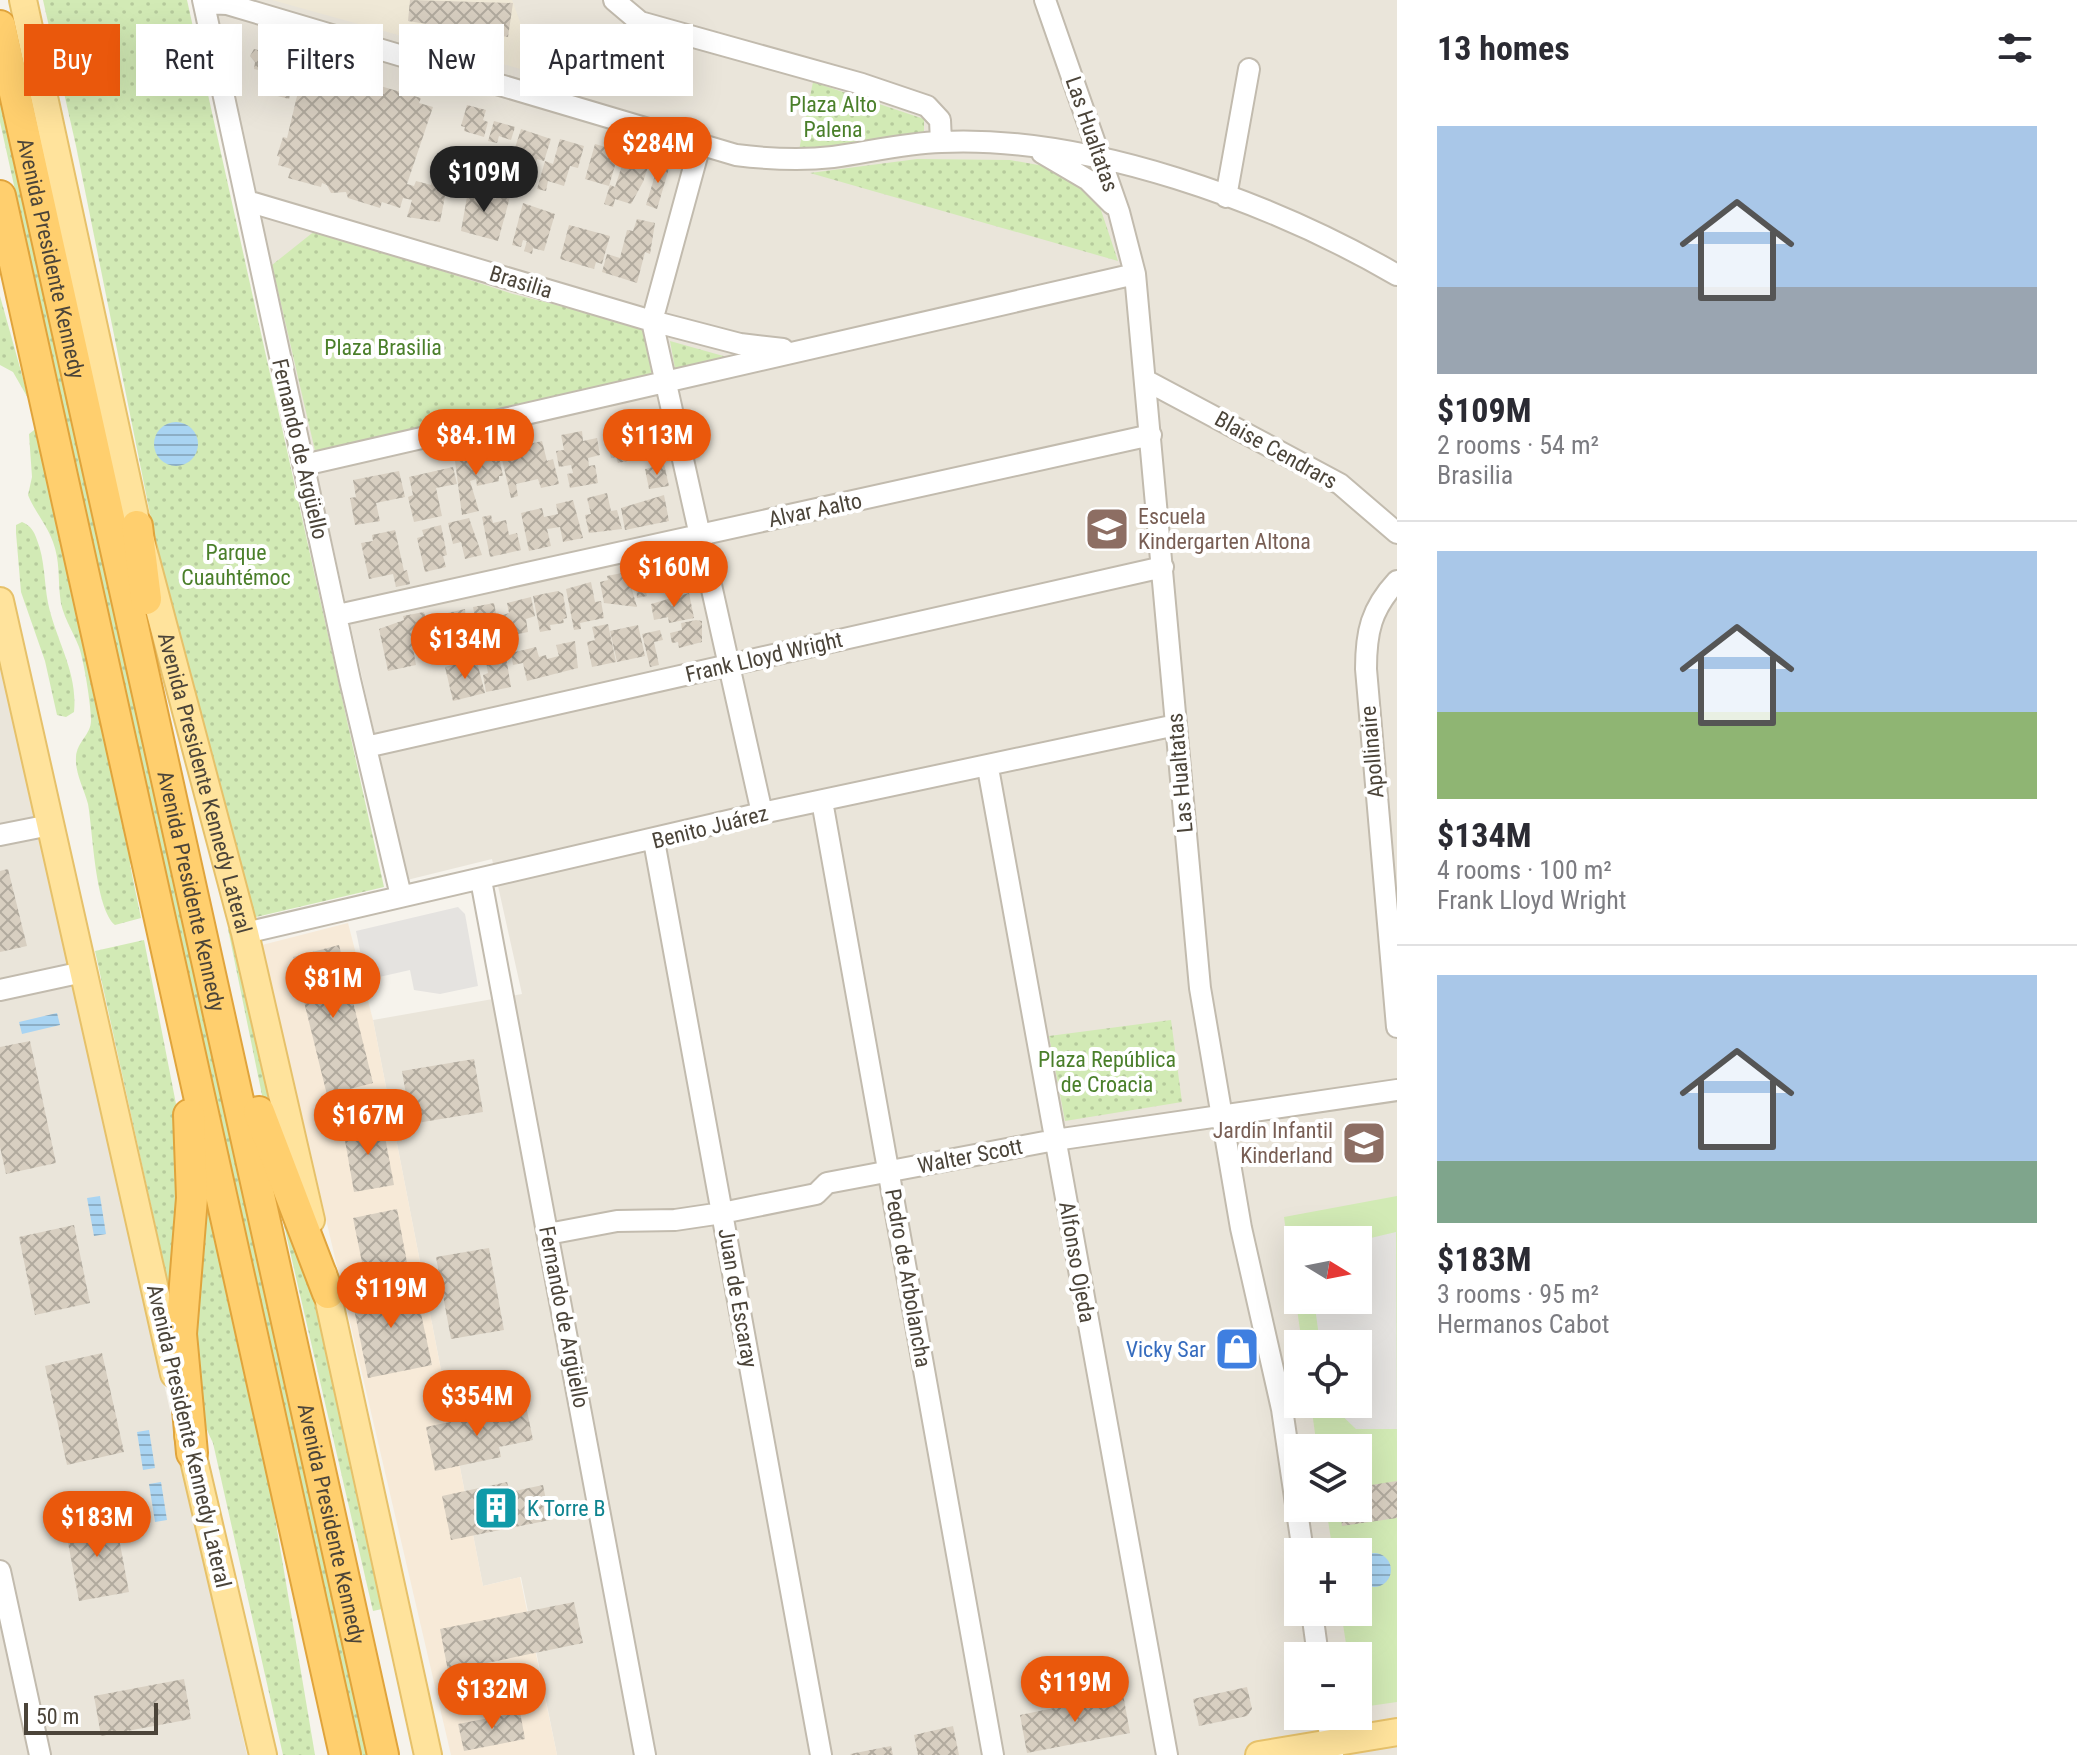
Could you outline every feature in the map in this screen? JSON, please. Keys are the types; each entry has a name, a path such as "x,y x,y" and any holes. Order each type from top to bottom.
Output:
{"highway":[{"name":"Avenida Presidente Kennedy","path":"19,9 170,792 383,1755"},
{"name":"Avenida Presidente Kennedy","path":"1,200 345,1755"},
{"path":"137,526 170,792"},
{"path":"172,966 192,1146 181,1334 192,1453"},
{"path":"214,982 268,1138 328,1293"}],"main road":[{"name":"Avenida Presidente Kennedy Lateral","path":"19,9 137,526 245,933 328,1293 428,1755"},
{"name":"Avenida Presidente Kennedy Lateral","path":"0,601 10,690 50,825 263,1755"},
{"path":"1259,1755 1332,1749 1397,1732"}],"street":[{"path":"614,0 640,22 862,84 927,106 940,120 941,142"},
{"name":"Las Hualtatas","path":"1045,0 1117,206 1135,274 1200,988 1220,1118 1282,1409 1301,1538"},
{"path":"204,1 227,4 700,145 760,158 808,159 941,142 1027,147 1099,156 1226,197 1303,226 1397,275"},
{"name":"Fernando de Argüello","path":"204,1 401,896"},
{"path":"1226,197 1249,69"},
{"path":"700,145 652,321 762,813"},
{"path":"1027,147 1088,180 1117,206 1127,184 1151,173"},
{"name":"Brasilia","path":"247,201 652,321 740,344 799,350"},
{"name":"Brasilia","path":"304,465 1135,274"},
{"name":"Blaise Cendrars","path":"1147,381 1340,484 1397,533"},
{"name":"Alvar Aalto","path":"338,615 1151,435"},
{"name":"Frank Lloyd Wright","path":"366,747 1163,567"},
{"name":"Apollinaire","path":"1397,581 1382,597 1370,622 1366,669 1397,1027"},
{"name":"Benito Juárez","path":"245,933 654,841 762,813 988,768 1176,725"},
{"name":"Alfonso Ojeda","path":"988,768 1167,1755"},
{"name":"Pedro de Arbolancha","path":"822,801 993,1755"},
{"path":"0,835 50,825"},
{"name":"Juan de Escaray","path":"654,841 821,1755"},
{"name":"Fernando de Argüello","path":"481,880 645,1755"},
{"path":"0,990 83,972"},
{"name":"Walter Scott","path":"548,1234 617,1221 675,1220 722,1213 816,1194 827,1183 1055,1140 1397,1090"},
{"path":"0,1571 7,1633 40,1755"}],"shaded area":[{"path":"212,0 1397,0 1397,1755 557,1755 521,1577 483,1586 373,1020 522,994 492,859 407,880 233,96 242,96 242,24 217,24"},
{"path":"272,0 512,0 521,24 520,69 504,64 504,24 399,24 399,35 383,31 383,24 359,24"},
{"path":"0,647 87,1039 247,1755 0,1755"},
{"path":"458,907 465,914 478,986 440,994 414,990 410,970 366,980 356,931"},
{"path":"348,923 373,1020 483,1586 520,1577 557,1755 451,1755 262,945"},
{"path":"1396,1232 1397,1429 1356,1429 1345,1418 1372,1418 1372,1330 1318,1330 1316,1314 1372,1314 1372,1238"}],"green space":[{"name":"Parque Cuauhtémoc","path":"43,0 187,0 192,24 136,24 136,96 208,96 384,887 248,919 167,598 65,96 120,96 120,24 48,24"},
{"path":"0,81 369,1755 361,1755 0,122"},
{"name":"Plaza Alto Palena","path":"813,82 924,119 924,134 799,150"},
{"path":"917,159 1010,160 1089,174 1118,261 810,173"},
{"name":"Plaza Brasilia","path":"316,230 513,294 644,327 652,376 316,455 272,265"},
{"path":"0,296 29,400 13,372 0,365"},
{"path":"670,341 734,359 676,374"},
{"path":"38,427 133,858 130,865 141,918 115,925 108,916 99,887 88,804 76,763 77,751 91,724 83,662 61,603 53,542 28,495 32,477 29,434"},
{"path":"22,522 32,529 40,548 48,603 73,683 74,712 66,717 57,715 45,661 21,592 16,525"},
{"path":"235,927 284,1167 263,1100 228,929"},
{"path":"144,940 176,1104 179,1146 171,1296 95,951"},
{"name":"Plaza República de Croacia","path":"1171,1020 1182,1102 1065,1121 1049,1036"},
{"path":"200,1167 269,1482 315,1755 283,1755 213,1443 201,1412 194,1379 192,1271"},
{"path":"1397,1196 1397,1702 1372,1706 1372,1642 1346,1642 1343,1626 1372,1626 1372,1538 1331,1538 1328,1522 1372,1522 1372,1434 1315,1434 1313,1418 1372,1418 1372,1330 1300,1330 1298,1314 1372,1314 1372,1226 1285,1226 1284,1217"},
{"path":"280,1208 311,1280 382,1609 373,1611"}],"water":[{"path":"176,422 192,428 198,444 192,460 176,466 160,460 154,444 160,428"},
{"path":"57,1013 60,1025 22,1034 19,1022"},
{"path":"100,1196 106,1234 94,1236 87,1198"},
{"path":"149,1430 155,1468 143,1470 137,1432"},
{"path":"161,1482 167,1520 155,1522 149,1484"},
{"path":"1372,1554 1386,1558 1391,1570 1386,1582 1372,1586"}],"building":[{"path":"410,0 513,3 508,37 504,36 504,24 427,24 408,21"},
{"path":"254,49 258,50 258,70 254,69 255,62 250,56"},
{"path":"383,87 399,92 399,96 421,98 419,103 433,107 407,184 414,186 416,181 431,185 432,181 447,186 440,222 407,217 412,200 403,198 400,208 382,202 380,208 348,198 346,192 331,193 322,183 321,187 288,178 291,169 278,165 280,157 277,156 283,137 287,138 297,96 383,96"},
{"path":"467,105 486,110 483,120 488,122 484,137 464,131 465,127 461,126"},
{"path":"494,121 515,127 511,140 499,136 497,143 488,141"},
{"path":"521,129 551,139 544,161 537,159 532,174 509,167"},
{"path":"560,139 584,146 578,168 570,166 564,186 548,181 546,191 537,189 545,161 553,164"},
{"path":"595,144 613,149 610,160 616,162 609,186 585,179"},
{"path":"625,156 649,164 643,182 631,204 615,199 613,207 604,204 610,185 615,187"},
{"path":"659,162 670,165 657,209 646,205"},
{"path":"469,185 487,190 485,196 496,199 498,193 510,197 498,241 461,231"},
{"path":"523,203 555,214 544,251 533,248 532,254 524,251 527,241 523,240 521,247 512,245"},
{"path":"637,219 655,223 650,254 645,252 637,283 602,272 607,254 620,258 627,230 633,231"},
{"path":"569,225 610,236 602,264 596,262 594,269 560,259"},
{"path":"648,418 649,433 646,433 651,456 618,463 616,457 611,458 604,427"},
{"path":"582,431 583,441 597,438 600,455 588,458 589,466 595,465 598,483 570,488 567,474 573,473 571,465 559,467 556,451 564,450 561,435"},
{"path":"542,441 547,461 553,459 559,484 541,488 538,479 516,484 518,496 511,498 500,451"},
{"path":"498,452 503,476 499,476 499,481 477,486 476,479 470,481 479,511 462,515 455,461"},
{"path":"664,464 669,486 649,489 645,469"},
{"path":"453,467 457,484 436,488 442,516 414,522 408,497 413,495 409,477"},
{"path":"399,471 405,497 376,503 380,521 355,525 350,498 356,497 353,480"},
{"path":"607,493 611,511 617,510 622,529 589,533 585,515 591,514 587,498"},
{"path":"664,495 669,521 625,530 621,508"},
{"path":"573,500 583,538 563,542 560,527 547,529 551,546 529,551 521,513 542,508 544,517 558,514 556,504"},
{"path":"491,515 493,523 506,520 509,535 517,533 521,550 490,557 482,517"},
{"path":"469,518 482,555 465,559 461,542 453,544 448,523"},
{"path":"441,525 447,555 443,556 446,567 425,572 417,538 424,536 422,530"},
{"path":"395,530 410,584 396,587 393,574 369,579 361,543 373,541 372,535"},
{"path":"683,563 687,584 684,588 646,592 647,596 637,598 635,571"},
{"path":"627,572 637,607 604,603 600,582 608,580 607,576"},
{"path":"591,582 595,602 601,601 604,618 580,623 581,629 574,630 566,589"},
{"path":"558,591 563,594 567,618 563,619 564,623 550,625 551,630 540,632 533,596"},
{"path":"689,593 694,618 669,623 668,617 654,620 651,604"},
{"path":"531,597 535,616 526,619 528,632 508,636 503,615 509,613 507,603"},
{"path":"494,603 501,638 480,642 473,607"},
{"path":"465,609 468,648 442,653 439,615"},
{"path":"424,612 426,620 432,619 436,638 412,643 416,665 388,671 379,629 404,620 403,616"},
{"path":"702,621 702,642 679,648 678,642 672,643 670,633 682,630 681,623"},
{"path":"608,624 616,662 592,667 587,642 595,640 592,627"},
{"path":"638,625 645,656 617,662 610,631"},
{"path":"660,630 663,640 654,642 659,665 650,667 642,634"},
{"path":"575,641 578,668 527,681 523,663 513,665 511,653 536,647 539,657 546,655 547,659 559,656 556,645"},
{"path":"505,651 511,687 486,692 483,675 488,673 485,656"},
{"path":"463,662 464,665 477,662 485,693 453,701 445,667"},
{"path":"8,869 27,946 0,952 0,871"},
{"path":"339,945 373,1083 327,1095 293,957"},
{"path":"30,1041 56,1163 6,1174 0,1147 0,1047"},
{"path":"474,1059 483,1112 411,1124 402,1071"},
{"path":"382,1121 394,1185 354,1192 343,1129"},
{"path":"397,1209 408,1268 365,1277 353,1218"},
{"path":"74,1225 90,1303 35,1315 19,1237"},
{"path":"489,1248 504,1330 451,1339 436,1257"},
{"path":"414,1281 432,1365 368,1378 351,1294"},
{"path":"102,1353 124,1452 67,1465 45,1366"},
{"path":"526,1406 533,1440 499,1447 501,1457 435,1471 426,1427"},
{"path":"1397,1481 1397,1518 1372,1522 1372,1485"},
{"name":"K Torre B","path":"507,1482 510,1492 543,1485 550,1520 451,1540 442,1496"},
{"path":"115,1517 129,1592 79,1601 65,1527"},
{"path":"1342,1522 1370,1522 1342,1526"},
{"path":"574,1602 583,1643 448,1671 440,1629"},
{"path":"184,1679 191,1719 101,1736 94,1696"},
{"path":"1247,1687 1252,1709 1247,1716 1199,1726 1193,1699"},
{"path":"1123,1694 1130,1733 1027,1753 1020,1715"},
{"path":"520,1712 525,1739 464,1751 458,1724"},
{"path":"953,1726 959,1755 918,1755 914,1735"},
{"path":"891,1746 893,1755 850,1754"}],"place":[{"name":"Escuela Kindergarten Altona","path":"1107,529"},
{"name":"Jardin Infantil Kinderland","path":"1364,1143"},
{"name":"Vicky Sar","path":"1237,1349"},
{"name":"K Torre B","path":"496,1508"}]}
